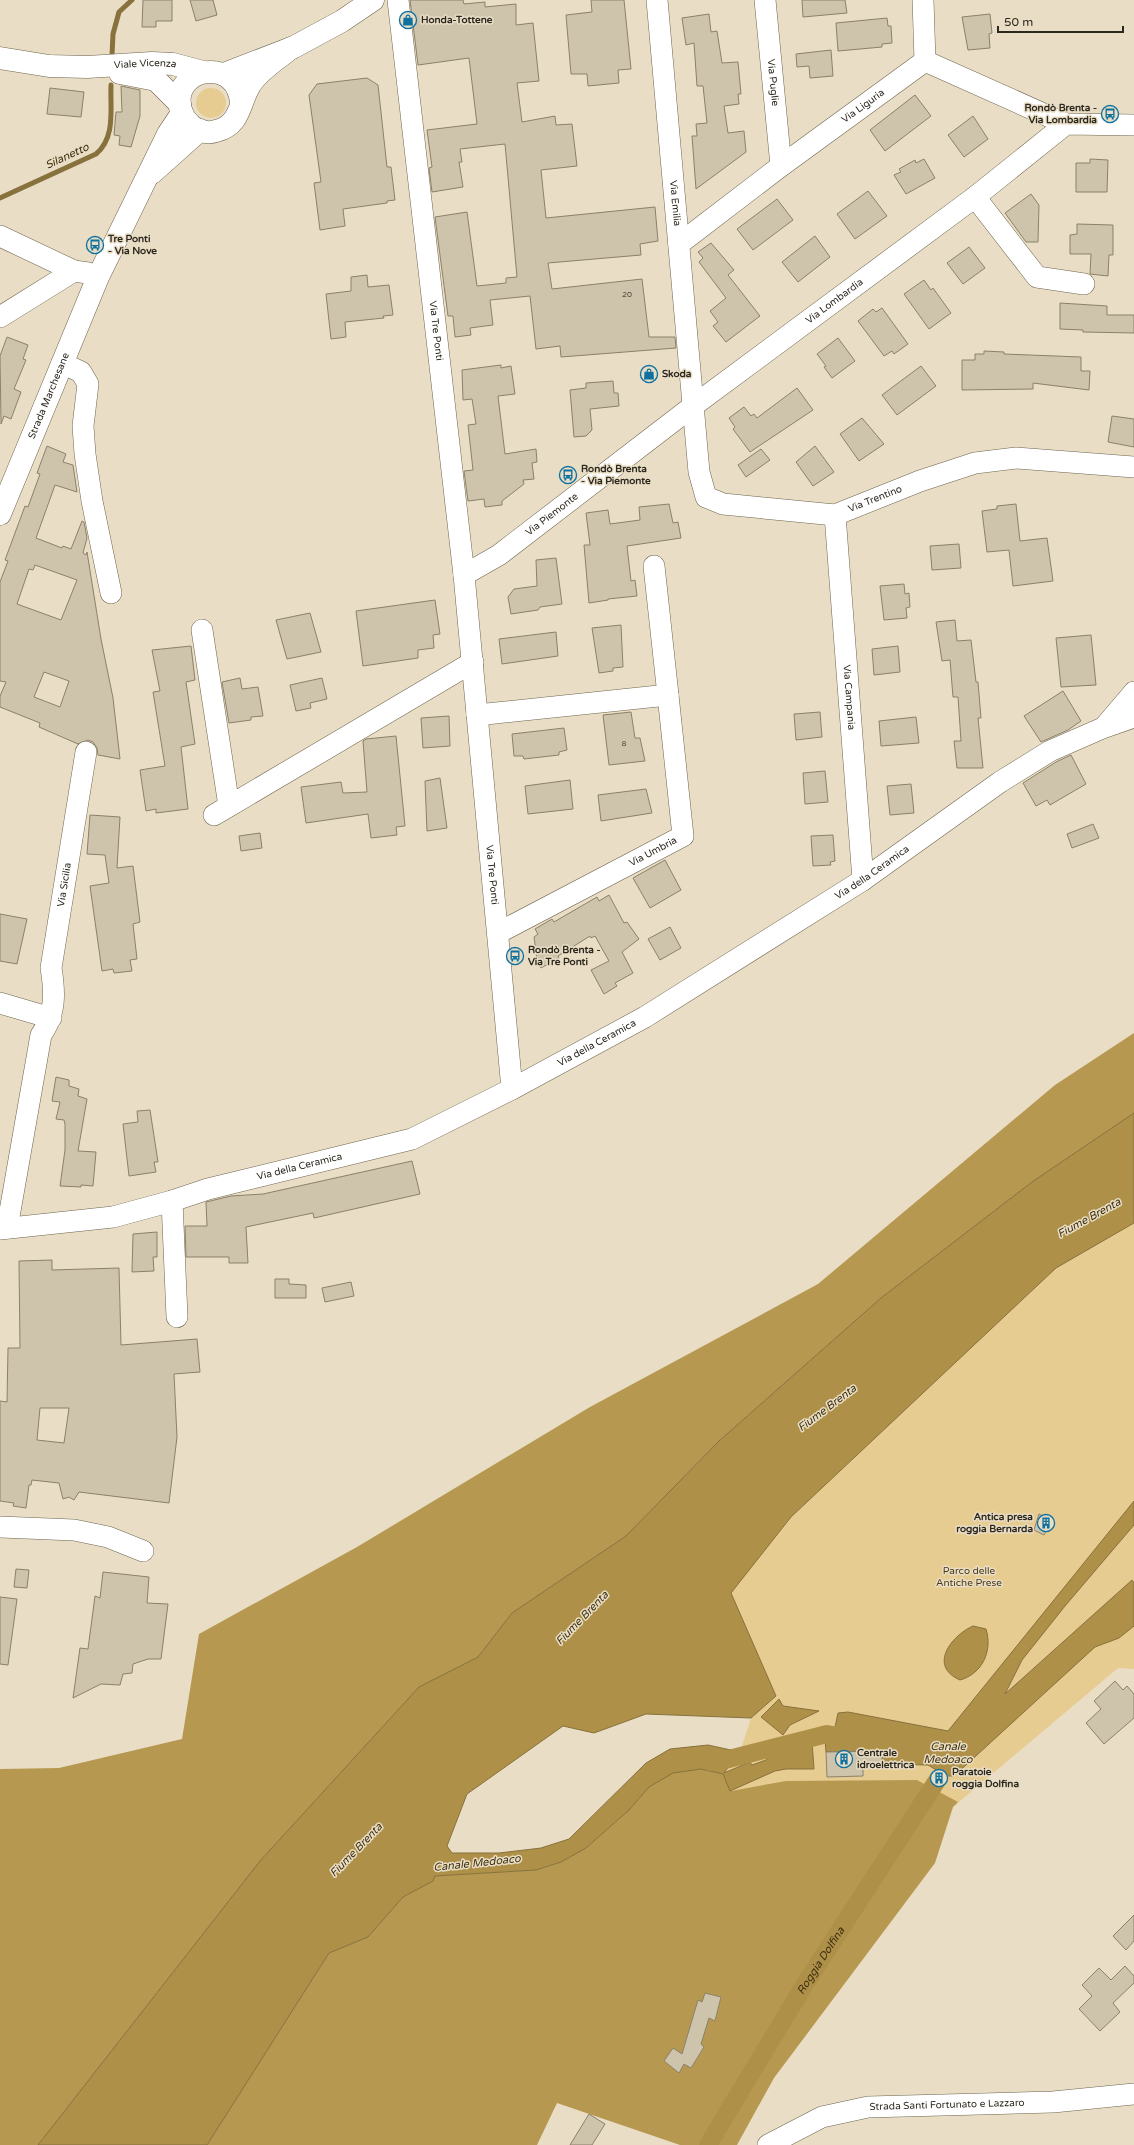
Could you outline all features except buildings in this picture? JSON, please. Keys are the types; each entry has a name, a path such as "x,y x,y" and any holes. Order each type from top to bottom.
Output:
{"main road":[{"name":"Viale Vicenza","path":"181,109 182,90 188,81 291,48 342,21 373,0"},
{"name":"Viale Vicenza","path":"88,67 156,80 181,109 190,125 200,130 213,132 228,127 237,118 241,104 250,84 291,48"},
{"name":"Viale Vicenza","path":"0,58 49,66 88,67 152,63 173,64 213,73"},
{"path":"213,73 237,86 241,104"},
{"name":"Strada Marchesane","path":"0,514 98,277 145,179 181,109"},
{"name":"Strada Marchesane","path":"145,179 200,130"}],"street":[{"name":"Via Tre Ponti","path":"398,0 464,575 512,1088"},
{"name":"Via Puglie","path":"765,0 781,166"},
{"path":"923,0 925,60 1066,124 1134,125"},
{"name":"Via Emilia","path":"660,2 693,406"},
{"name":"Via Liguria","path":"679,244 781,166 925,60"},
{"name":"Via Lombardia","path":"693,406 975,197 1066,124"},
{"path":"975,197 1037,277 1084,284"},
{"path":"0,236 74,271 88,273 98,277"},
{"path":"0,317 74,271"},
{"path":"62,363 81,372 88,384 83,426 85,454 92,501 111,593"},
{"name":"Via Piemonte","path":"464,575 499,555 693,406"},
{"name":"Via Trentino","path":"693,406 699,472 706,497 723,504 835,515 920,481 975,463 1016,458 1134,467"},
{"name":"Via Campania","path":"835,515 863,880"},
{"name":"Via Umbria","path":"498,933 683,836 654,566"},
{"path":"202,630 221,810 473,662"},
{"path":"1105,727 1134,692"},
{"path":"478,715 668,695"},
{"name":"Via della Ceramica","path":"3,1228 113,1217 208,1190 412,1139 512,1088 644,1017 863,880 1000,782 1050,751 1105,727 1134,717"},
{"name":"Via Sicilia","path":"3,1228 41,1035 51,1018 55,991 51,968 86,752"},
{"path":"0,1003 51,1018"},
{"path":"172,1201 178,1317"},
{"path":"0,1527 74,1530 108,1537 143,1551"},
{"name":"Strada Santi Fortunato e Lazzaro","path":"768,2145 822,2117 868,2106 1053,2102 1134,2094"}],"green space":[{"path":"211,88 222,92 226,103 222,114 211,118 200,114 196,103 200,92"},
{"name":"Parco delle Antiche Prese","path":"1134,1223 1134,1669 1118,1668 953,1807 730,1791 723,1774 740,1752 751,1718 776,1696 730,1593 791,1517 1056,1268"}],"shaded area":[{"path":"1134,1033 1134,1113 1032,1182 881,1298 719,1441 626,1536 512,1613 478,1657 419,1687 260,1861 38,2145 0,2145 0,1769 59,1768 182,1739 199,1634 357,1547 590,1407 818,1284 1055,1085"},
{"path":"701,1769 723,1774 731,1791 786,1781 917,1780 958,1802 953,1807 935,1863 774,2078 737,2145 680,2145 557,2103 537,2145 207,2145 329,1953 368,1937 403,1897 432,1881 435,1876 536,1870 561,1862 586,1848 629,1810 649,1787 673,1772"}],"water":[{"name":"Fiume Brenta","path":"1134,1113 1134,1223 1056,1268 791,1517 731,1593 776,1696 751,1718 646,1714 594,1733 563,1726 467,1794 447,1846 452,1853 499,1853 541,1848 569,1839 646,1763 670,1749 708,1745 740,1752 724,1773 750,1762 752,1765 766,1760 781,1741 786,1745 812,1742 814,1769 786,1769 775,1771 730,1791 723,1774 701,1769 673,1773 649,1787 629,1810 586,1848 561,1862 536,1870 435,1876 433,1881 403,1897 368,1937 329,1953 207,2145 38,2145 260,1861 419,1687 478,1657 512,1613 626,1536 719,1441 881,1298 1032,1182"},
{"name":"Canale Medoaco","path":"1134,1501 1134,1525 1065,1606 1022,1660 1005,1694 1132,1580 1134,1583 1134,1626 1119,1638 1095,1647 954,1776 946,1776 928,1765 882,1764 882,1751 826,1752 825,1740 834,1732 838,1713 848,1712 948,1731"},
{"path":"973,1626 986,1629 988,1637 987,1653 980,1667 974,1673 960,1680 950,1674 945,1667 944,1659 946,1652 957,1637"},
{"path":"779,1699 783,1706 819,1711 790,1725 783,1735 761,1717"}],"waterway":[{"name":"Silanetto","path":"112,55 113,34 119,12 132,0"},
{"name":"Silanetto","path":"0,198 96,154 107,139 111,122 111,85"},
{"name":"Canale Medoaco","path":"711,1762 721,1761 827,1734 856,1739"},
{"name":"Roggia Dolfina","path":"708,2145 805,1984 938,1779"}],"place":[{"name":"Honda-Tottene","path":"408,20"},
{"name":"Rondò Brenta - Via Lombardia","path":"1110,114"},
{"name":"Tre Ponti - Via Nove","path":"95,245"},
{"name":"Skoda","path":"649,374"},
{"name":"Rondò Brenta - Via Piemonte","path":"568,475"},
{"name":"Rondò Brenta - Via Tre Ponti","path":"515,956"},
{"name":"Antica presa roggia Bernarda","path":"1046,1523"},
{"name":"Centrale idroelettrica","path":"844,1759"},
{"name":"Paratoie roggia Dolfina","path":"939,1778"}]}
